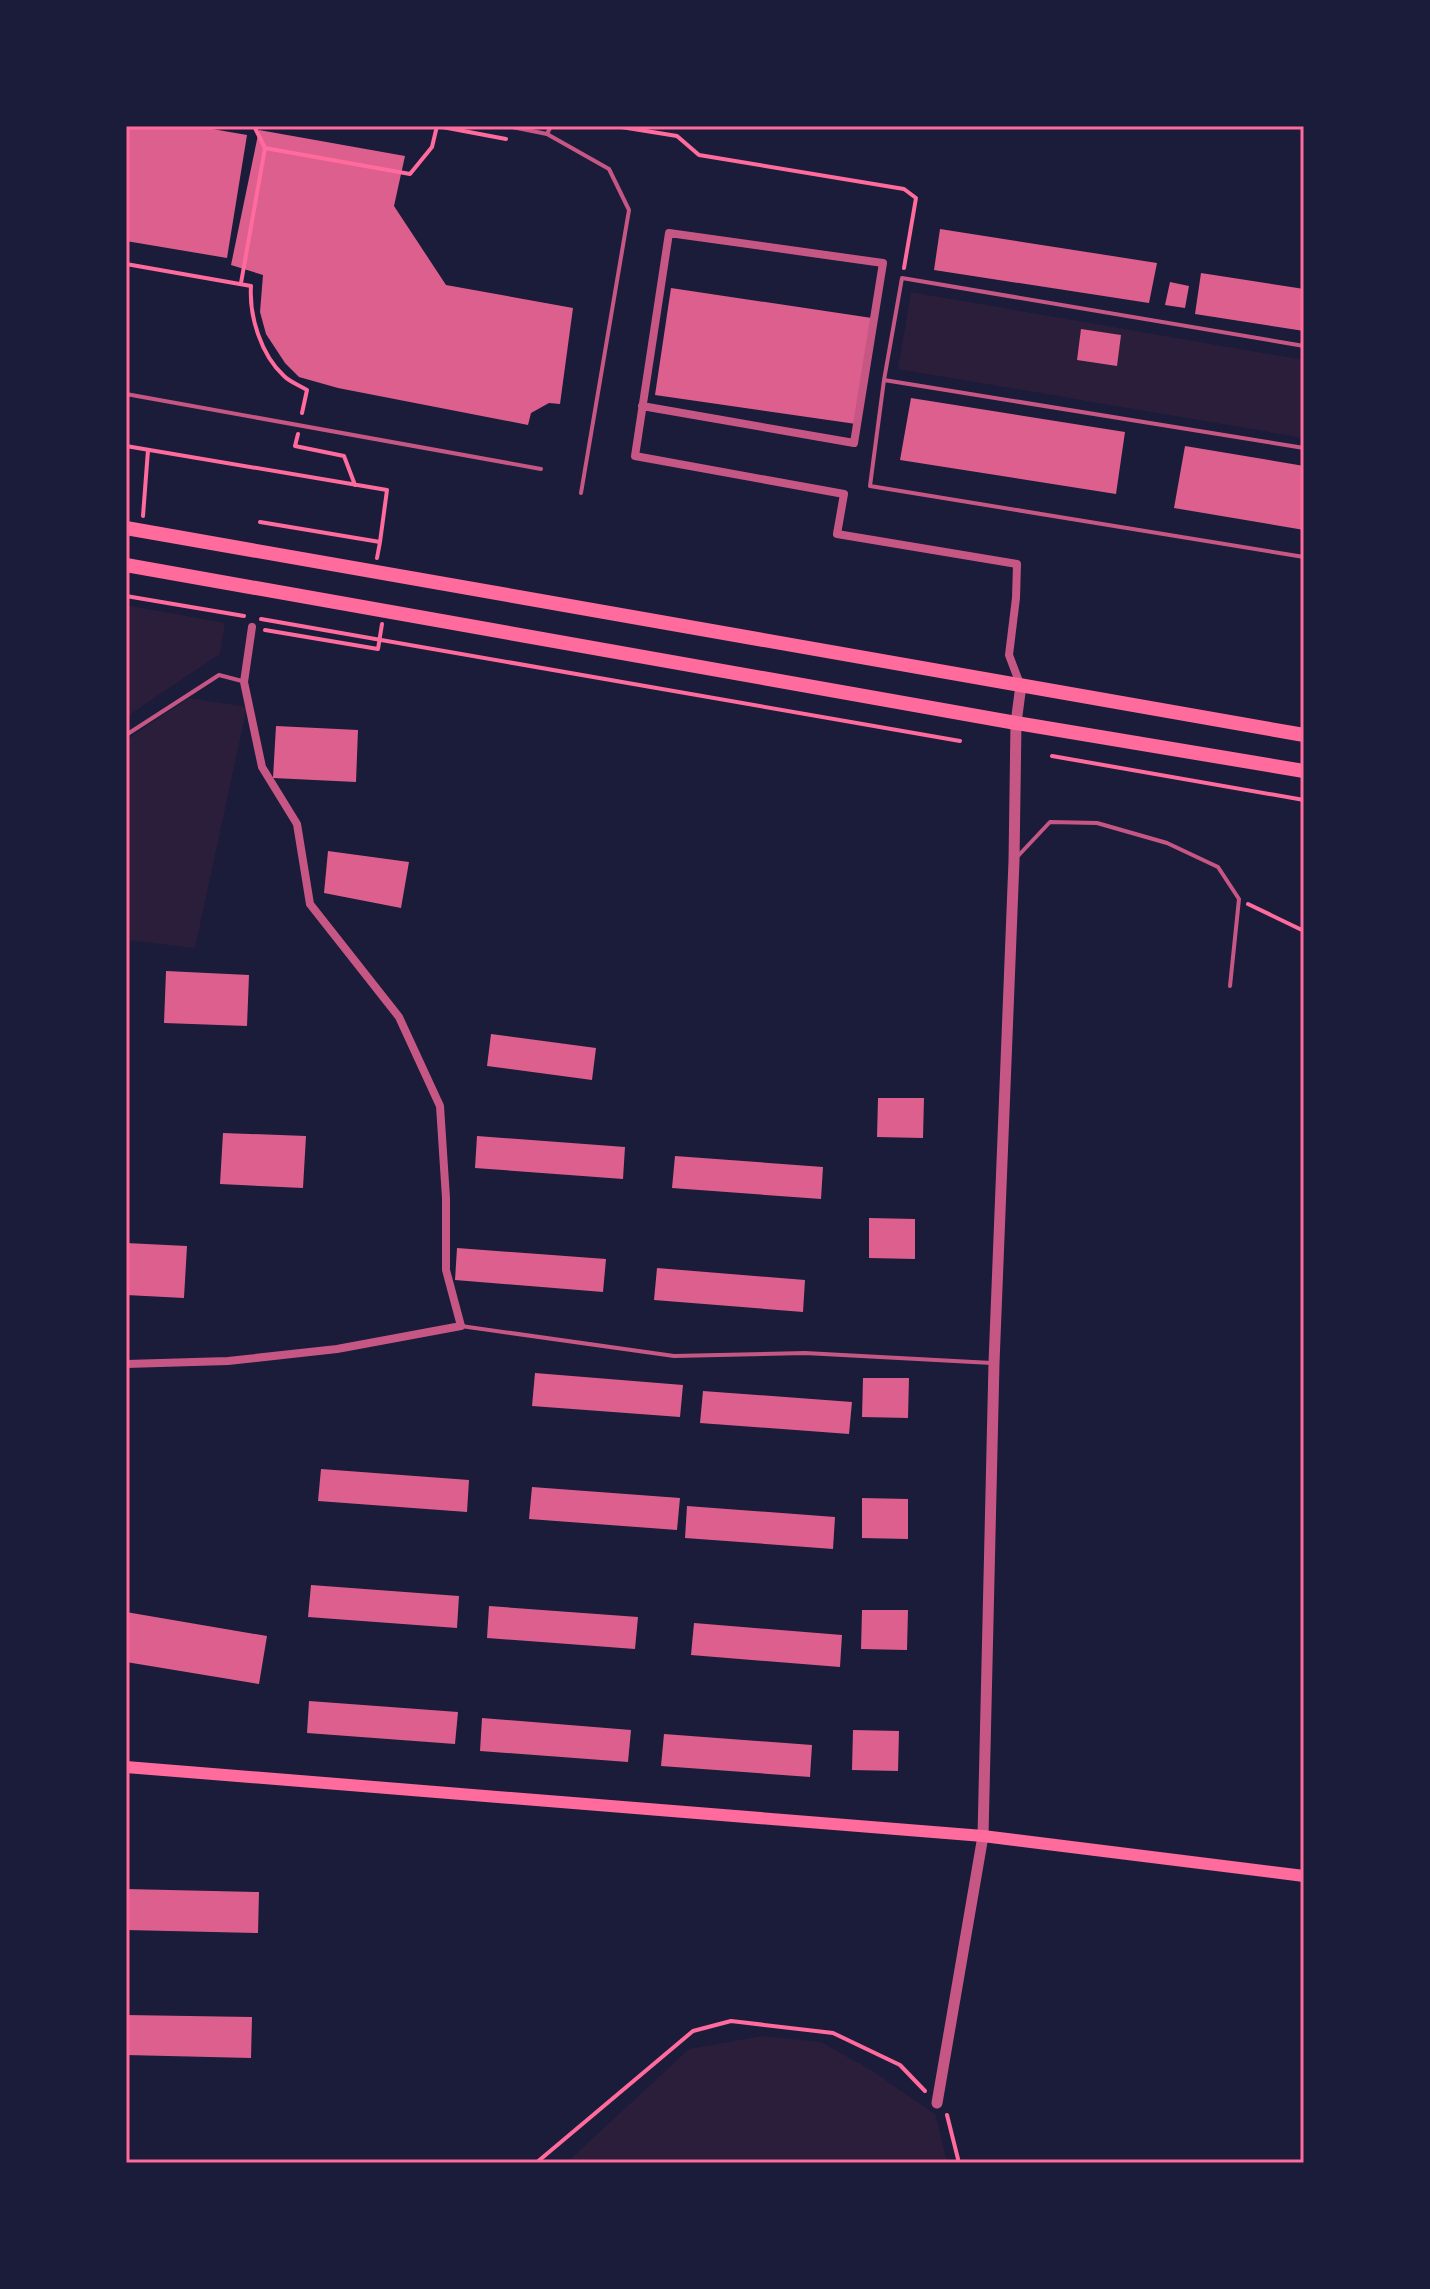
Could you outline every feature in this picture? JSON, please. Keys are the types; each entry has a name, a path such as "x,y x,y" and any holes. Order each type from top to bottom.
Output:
{"highway":[{"path":"126,528 1304,735"},
{"path":"126,565 1304,771"}],"main road":[{"path":"126,1767 983,1836 1304,1876"}],"street":[{"path":"642,406 854,443 883,263 669,233 642,406 635,456 844,494 837,534 1017,564 1009,655 1021,685 1016,723 1014,861 994,1363 983,1836 937,2103"},
{"path":"126,1364 228,1361 337,1349 461,1326 446,1270 446,1198 440,1106 399,1017 310,904 297,824 262,767 244,682 252,627"}],"lane":[{"path":"507,126 547,134 609,169 629,210 581,493"},
{"path":"547,134 551,126"},
{"path":"1304,346 902,278 870,486 1304,557"},
{"path":"884,380 1304,448"},
{"path":"126,394 541,469"},
{"path":"126,735 219,675 244,682"},
{"path":"1014,861 1050,822 1097,823 1167,843 1218,867 1239,899 1230,986"},
{"path":"461,1326 674,1356 805,1353 994,1363"}],"path":[{"path":"241,283 265,148 254,126"},
{"path":"265,148 410,174 432,147 437,126"},
{"path":"615,126 677,136 699,155 904,189 916,198 902,278"},
{"path":"126,264 251,286 250,304 256,328 270,359 284,377 307,390 295,446 344,456 355,485"},
{"path":"126,446 387,490 375,572"},
{"path":"143,518 148,450"},
{"path":"260,522 380,542"},
{"path":"126,596 960,741"},
{"path":"252,627 378,649 385,610"},
{"path":"1052,756 1304,800"},
{"path":"1239,899 1304,931"},
{"path":"536,2163 693,2031 731,2021 833,2033 900,2065 947,2115 959,2163"}],"shaded area":[{"path":"911,292 1304,360 1304,438 898,369"},
{"path":"126,605 225,623 220,654 126,717"},
{"path":"189,698 247,707 195,948 126,940 126,740"},
{"path":"762,2036 821,2042 871,2070 936,2115 947,2163 566,2163 689,2049"}],"building":[{"path":"126,126 195,126 247,135 227,258 126,241"},
{"path":"259,130 405,156 394,206 446,285 573,308 560,404 549,403 531,413 528,425 338,388 299,377 285,363 266,334 260,312 263,275 231,265"},
{"path":"940,229 1157,263 1149,303 934,270"},
{"path":"1201,273 1304,289 1304,331 1195,314"},
{"path":"1170,282 1189,286 1185,308 1165,305"},
{"path":"671,288 872,318 856,424 655,395"},
{"path":"1081,329 1121,335 1117,366 1077,360"},
{"path":"911,398 1125,432 1116,494 900,460"},
{"path":"1185,446 1304,466 1304,530 1174,508"},
{"path":"276,726 358,730 356,782 273,778"},
{"path":"328,851 409,862 401,908 324,893"},
{"path":"166,971 249,975 247,1026 164,1023"},
{"path":"491,1034 596,1048 592,1080 487,1066"},
{"path":"878,1098 924,1098 923,1138 877,1137"},
{"path":"223,1133 306,1136 303,1188 220,1184"},
{"path":"477,1136 625,1147 623,1179 475,1168"},
{"path":"675,1156 823,1167 821,1199 672,1188"},
{"path":"869,1218 915,1219 915,1259 869,1258"},
{"path":"126,1243 187,1246 184,1298 126,1295"},
{"path":"457,1248 606,1259 603,1292 455,1280"},
{"path":"657,1268 805,1280 803,1312 654,1300"},
{"path":"535,1373 683,1385 680,1417 532,1406"},
{"path":"863,1378 909,1378 908,1418 862,1417"},
{"path":"703,1391 852,1402 849,1434 700,1423"},
{"path":"321,1469 469,1480 467,1512 318,1501"},
{"path":"532,1487 680,1498 677,1530 529,1519"},
{"path":"862,1498 908,1499 908,1539 862,1538"},
{"path":"687,1506 835,1517 833,1549 685,1538"},
{"path":"311,1585 459,1596 457,1628 308,1617"},
{"path":"489,1606 638,1617 635,1649 487,1638"},
{"path":"862,1610 908,1610 907,1650 861,1649"},
{"path":"126,1612 267,1636 259,1684 126,1662"},
{"path":"694,1623 842,1635 840,1667 691,1655"},
{"path":"309,1701 458,1712 455,1744 307,1733"},
{"path":"482,1718 631,1730 628,1762 480,1751"},
{"path":"853,1730 899,1731 898,1771 852,1770"},
{"path":"664,1734 812,1745 810,1777 661,1766"},
{"path":"126,1889 259,1892 258,1933 126,1930"},
{"path":"126,2015 252,2017 251,2058 126,2055"}]}
